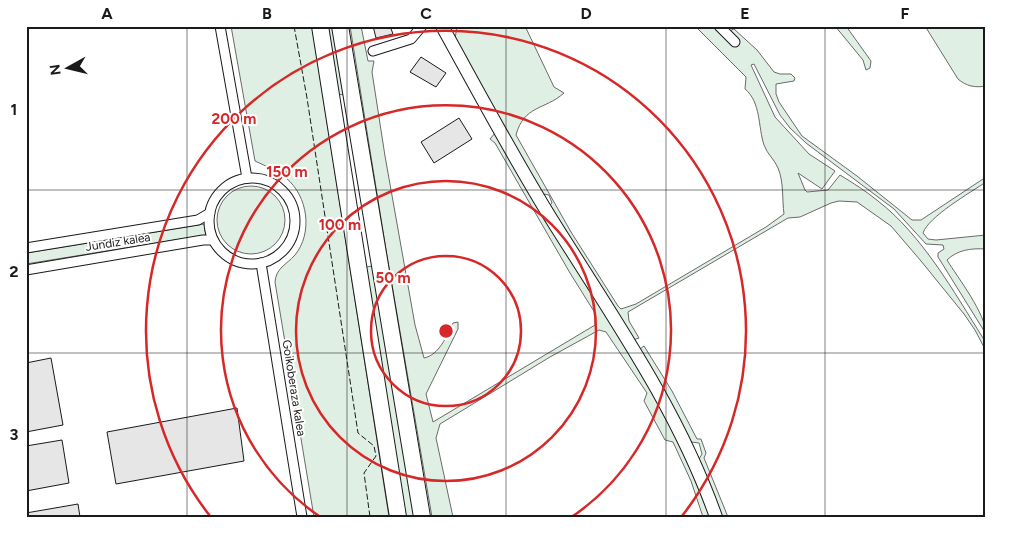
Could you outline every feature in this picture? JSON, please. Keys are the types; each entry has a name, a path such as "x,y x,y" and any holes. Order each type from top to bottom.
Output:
{"highway":[{"path":"320,26 398,517"},
{"path":"340,26 422,517"}],"street":[{"path":"220,26 247,178"},
{"path":"373,51 411,39 422,26"},
{"path":"442,26 498,128 551,218 658,390 693,458 716,517"},
{"path":"720,26 735,42"},
{"path":"247,178 261,178 275,184 286,194 293,206 296,221 293,235 286,248 275,258 261,263 247,264 234,260 222,252 214,240 209,227 210,213 214,200 222,189 234,182 247,178"},
{"name":"Jundiz kalea","path":"26,248 198,220 210,213"},
{"name":"Jundiz kalea","path":"26,270 203,240 214,240"},
{"name":"Goikoberaza kalea","path":"261,263 302,517"}],"green space":[{"path":"231,26 312,26 389,517 314,517 275,282 279,270 295,255 301,246 306,226 306,215 299,195 286,178 255,161"},
{"path":"327,26 334,26 344,95 338,94"},
{"path":"350,26 361,26 368,61 374,61 372,72 385,156 415,325 424,358 438,349 453,323 458,322 458,329 426,394 433,422 595,325 595,313 495,143 490,139 495,133 644,377 683,451 710,517 703,517 691,481 673,442 665,440 644,401 647,393 606,332 599,330 550,357 440,424 436,438 453,517 432,517"},
{"path":"457,26 525,26 554,87 564,93 524,118 516,135 571,232 621,309 636,304 766,227 784,214 780,173 764,145 754,101 745,89 746,77 695,26 714,26 722,34 734,29 757,50 774,72 791,74 795,78 794,81 776,84 776,94 779,102 802,136 857,176 912,220 921,220 986,177 986,182 941,212 923,233 928,239 936,240 986,235 986,249 965,250 947,260 977,307 985,326 986,334 938,257 938,253 944,249 943,245 926,244 894,209 806,143 790,128 780,115 754,64 751,65 775,117 809,154 835,171 822,189 798,173 805,190 807,192 828,190 840,175 869,194 894,215 923,247 949,283 986,343 986,351 964,314 891,226 857,202 839,201 800,217 788,218 628,312 629,321 639,338 633,340 549,206 552,203 549,195 543,194 502,126 455,39"},
{"path":"835,26 846,26 871,61 870,68 866,70 863,60"},
{"path":"925,26 986,26 986,86 971,86 958,79"},
{"path":"251,186 264,189 275,196 282,207 285,220 282,233 275,244 264,251 251,254 238,251 227,244 220,233 217,220 220,207 227,196 238,189"},
{"path":"204,224 206,235 26,264 26,253"},
{"path":"373,266 416,517 404,517 366,267"},
{"path":"644,346 672,391 697,439 701,439 706,453 704,458 728,517 721,517 699,459 702,454 699,443 691,442 640,349"}],"building":[{"path":"373,26 390,26 393,34 376,38"},
{"path":"421,57 446,73 436,87 410,72"},
{"path":"459,118 472,139 434,163 421,142"},
{"path":"51,358 63,425 26,432 26,363"},
{"path":"237,408 244,461 116,484 107,432"},
{"path":"62,440 69,483 26,491 26,446"},
{"path":"78,504 80,517 26,517 26,513"}],"fence":[{"path":"294,26 307,98 358,433 374,446 376,456 364,473 370,517"}]}
